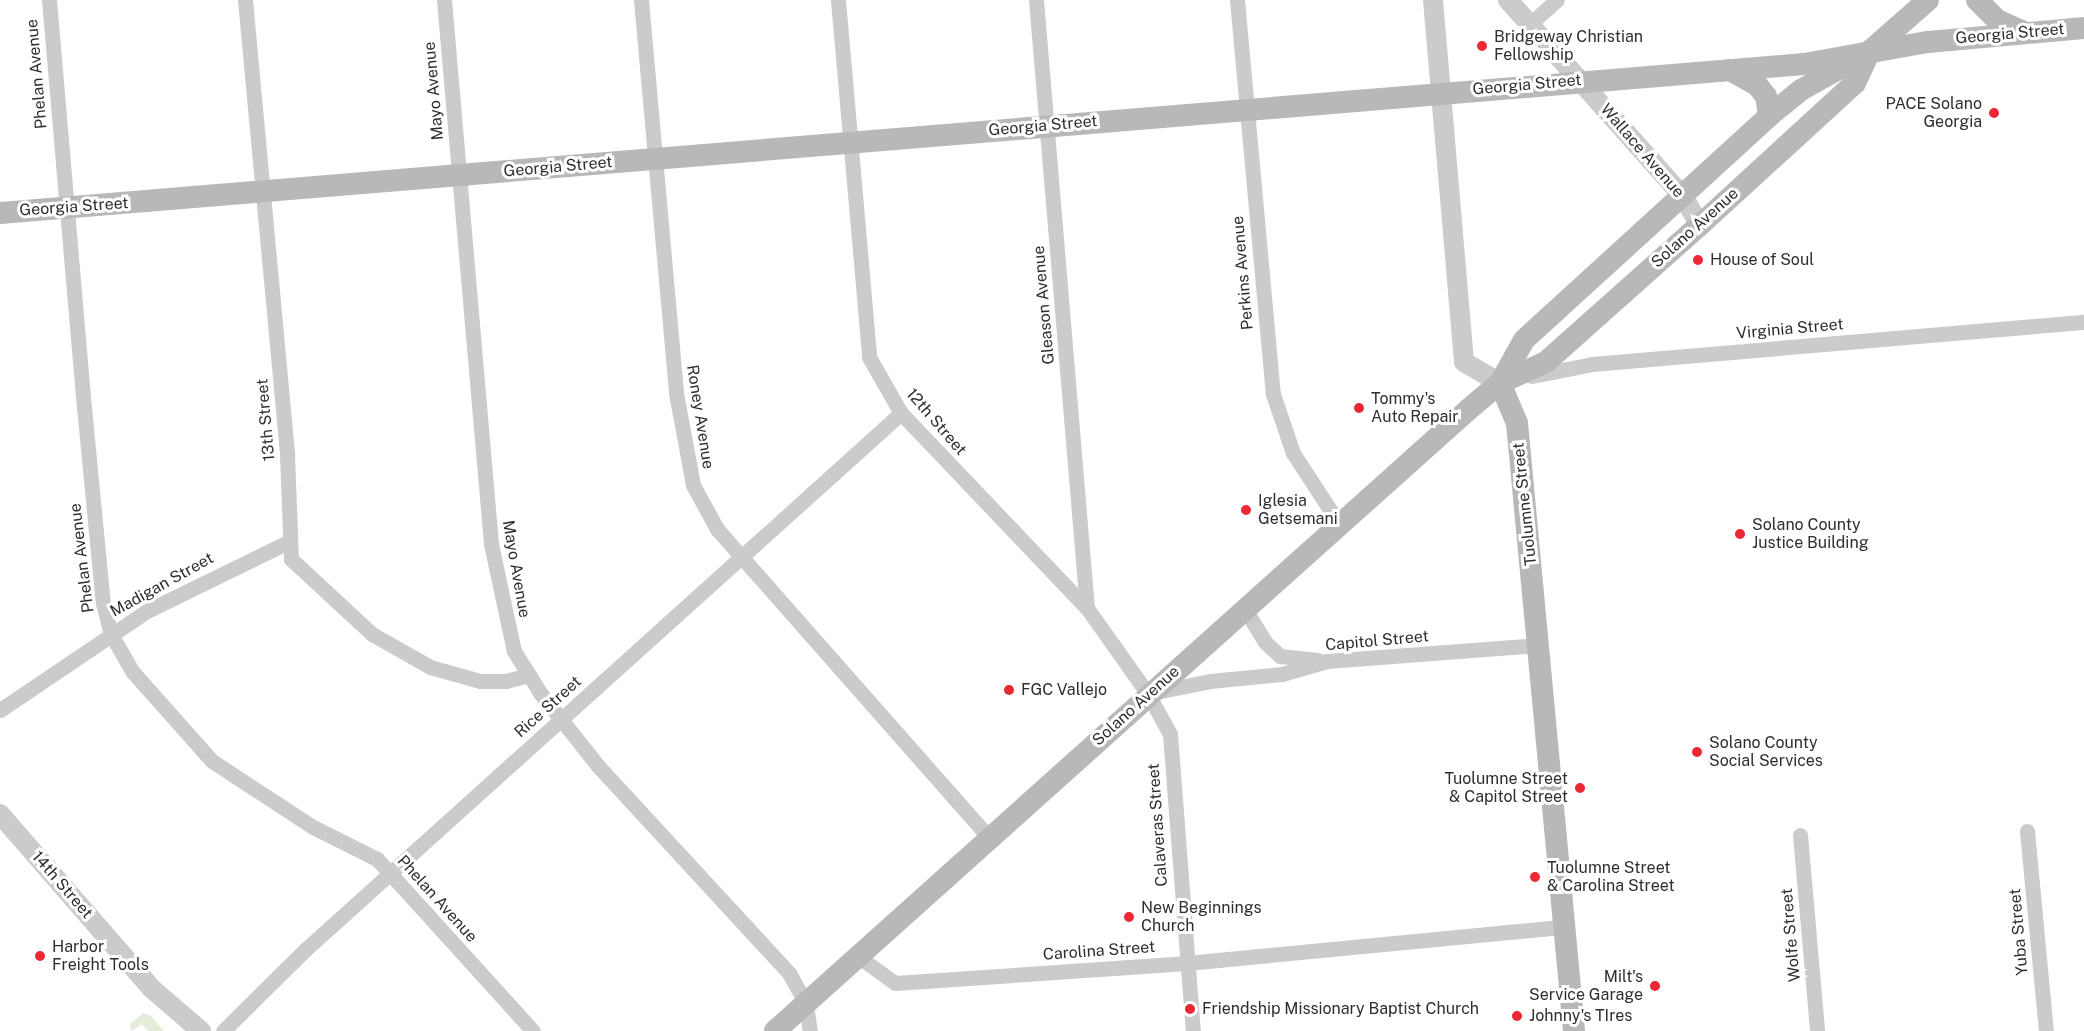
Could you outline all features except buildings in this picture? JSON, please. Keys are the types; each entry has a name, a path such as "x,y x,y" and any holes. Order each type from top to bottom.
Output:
{"main road":[{"name":"Solano Avenue","path":"1500,383 1524,340 1769,116 1801,90 1870,51 1928,0"},
{"path":"1977,0 1997,20 2025,33"},
{"name":"Georgia Street","path":"0,213 1442,92 1804,64 1870,51 2084,28"},
{"name":"Solano Avenue","path":"775,1031 990,840 1244,608 1500,383 1546,362 1700,225 1855,83 1870,51"},
{"path":"1730,70 1757,85 1767,96 1769,116"},
{"name":"Tuolumne Street","path":"1500,383 1517,423 1540,645 1574,1031"}],"street":[{"name":"Phelan Avenue","path":"49,0 66,208 104,603 111,633 132,670 212,761 313,827 377,859 533,1031"},
{"name":"13th Street","path":"245,0 288,455 288,542 291,559 339,606 372,634 430,668 480,681 506,681 529,675"},
{"name":"Mayo Avenue","path":"444,0 491,544 514,651 561,719 598,766 789,973 806,1004"},
{"name":"Roney Avenue","path":"641,0 682,439 693,485 717,529 990,840"},
{"name":"12th Street","path":"838,0 869,357 901,413 1087,608 1149,694"},
{"name":"Gleason Avenue","path":"1036,0 1087,608"},
{"name":"Perkins Avenue","path":"1237,0 1273,394 1293,453 1340,525"},
{"path":"1432,0 1442,92 1464,362 1500,383"},
{"name":"Wallace Avenue","path":"1508,0 1682,195 1700,225"},
{"path":"1530,24 1557,0"},
{"name":"Virginia Street","path":"1500,383 1592,363 2084,322"},
{"name":"Rice Street","path":"223,1031 390,874 901,413"},
{"name":"Madigan Street","path":"0,710 111,633 147,611 288,542"},
{"path":"1244,608 1264,642 1280,656 1327,662"},
{"name":"Capitol Street","path":"1149,694 1210,681 1282,674 1327,662 1540,645"},
{"name":"Calaveras Street","path":"1149,694 1170,734 1193,1031"},
{"name":"14th Street","path":"0,814 151,988 201,1031"},
{"name":"Yuba Street","path":"2027,831 2046,1031"},
{"name":"Wolfe Street","path":"1800,835 1817,1031"},
{"name":"Carolina Street","path":"859,957 895,983 1187,963 1564,927"},
{"path":"806,1004 810,1031"}],"green space":[{"path":"143,1013 151,1016 164,1031 148,1031 142,1024 131,1031 130,1024"}],"place":[{"name":"Bridgeway Christian Fellowship","path":"1482,46"},
{"name":"PACE Solano Georgia","path":"1994,113"},
{"name":"House of Soul","path":"1698,260"},
{"name":"Tommy's Auto Repair","path":"1359,408"},
{"name":"Iglesia Getsemani","path":"1246,510"},
{"name":"Solano County Justice Building","path":"1740,534"},
{"name":"FGC Vallejo","path":"1009,690"},
{"name":"Solano County Social Services","path":"1697,752"},
{"name":"Tuolumne Street & Capitol Street","path":"1580,788"},
{"name":"Tuolumne Street & Carolina Street","path":"1535,877"},
{"name":"New Beginnings Church","path":"1129,917"},
{"name":"Harbor Freight Tools","path":"40,956"},
{"name":"Milt's Service Garage","path":"1655,986"},
{"name":"Friendship Missionary Baptist Church","path":"1190,1009"},
{"name":"Johnny's TIres","path":"1517,1016"}]}
